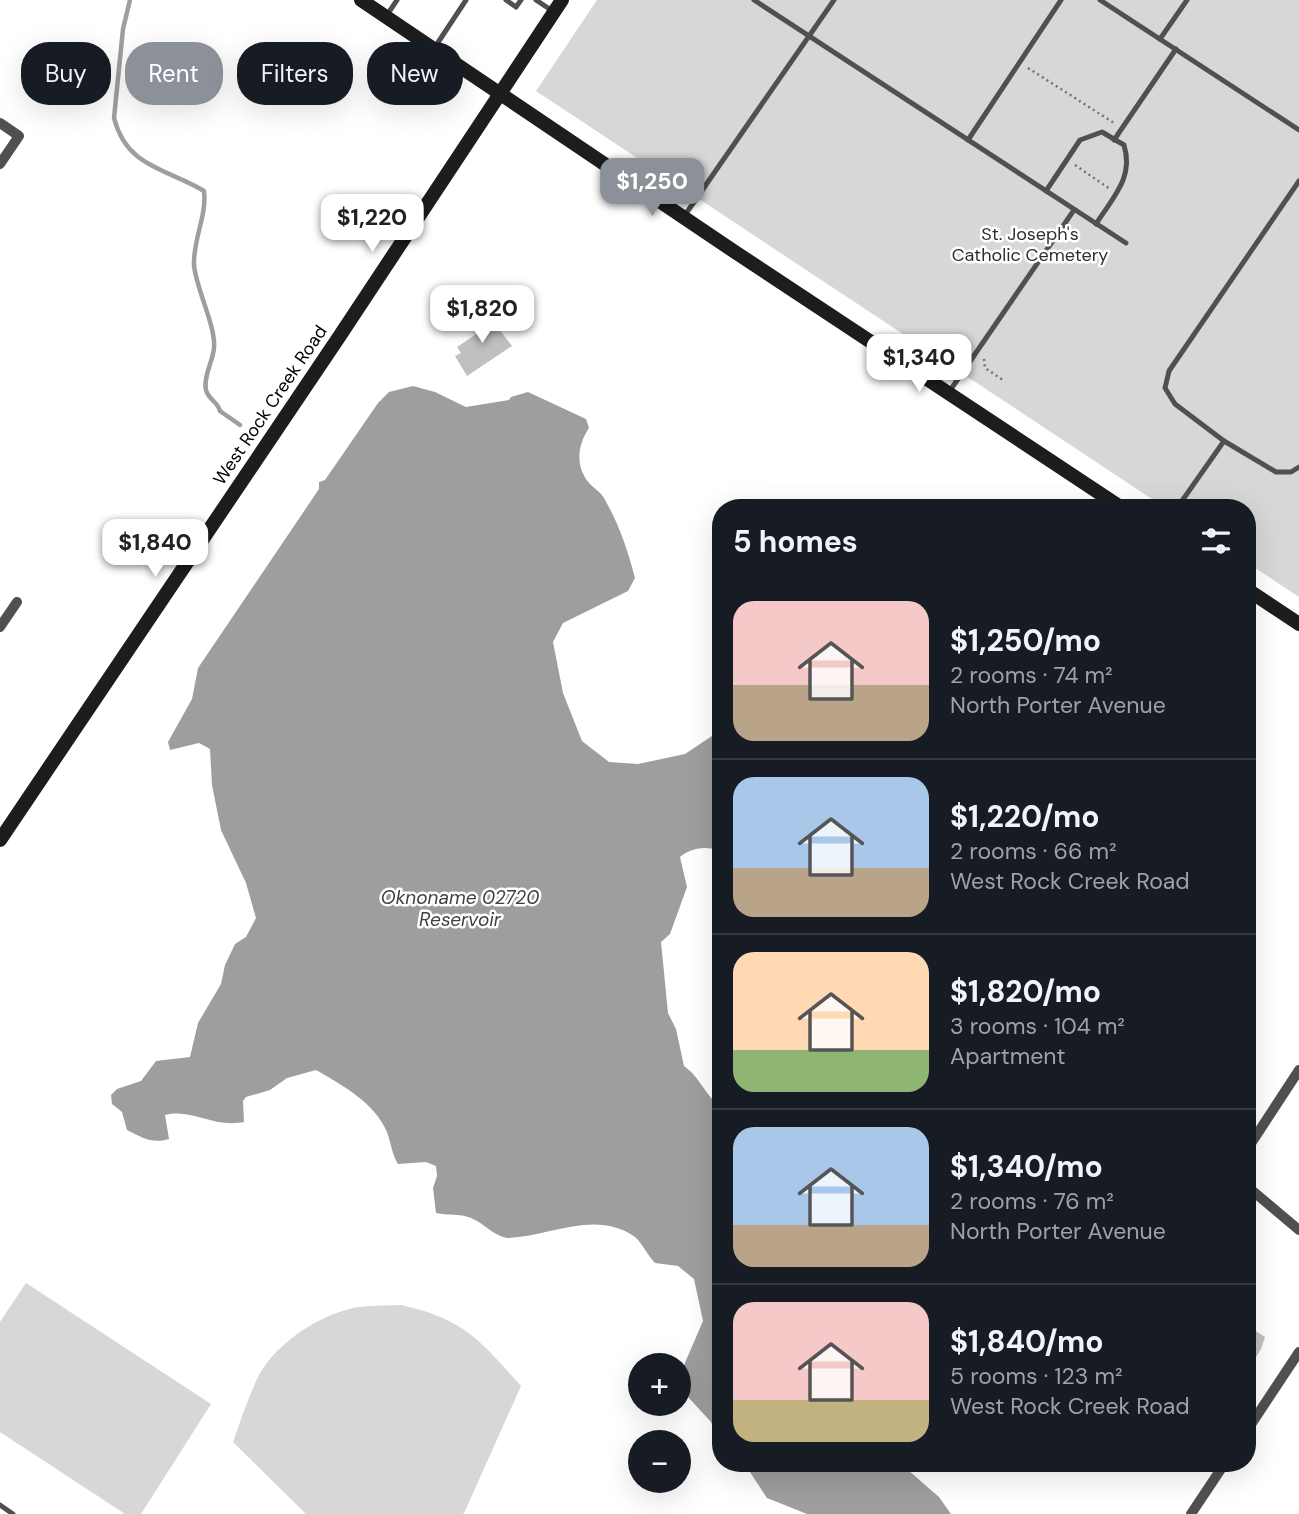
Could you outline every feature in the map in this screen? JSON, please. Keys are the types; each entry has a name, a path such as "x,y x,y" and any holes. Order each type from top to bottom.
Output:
{"main road":[{"path":"361,0 421,42"},
{"name":"West Rock Creek Road","path":"0,840 558,6"},
{"path":"463,70 1109,499"},
{"path":"1256,595 1299,624"}],"street":[{"path":"0,123 19,136 0,164"},
{"path":"0,627 17,602"},
{"path":"1256,1136 1299,1070"},
{"path":"1256,1194 1299,1230"},
{"path":"1256,1417 1299,1352"},
{"path":"1191,1514 1219,1472"},
{"path":"1198,1504 1205,1514"}],"lane":[{"path":"385,17 397,0"},
{"path":"438,42 466,0"},
{"path":"506,0 516,7 522,0"},
{"path":"536,0 558,6"},
{"path":"754,0 1126,243"},
{"path":"683,217 834,0"},
{"path":"968,140 1061,0"},
{"path":"1100,0 1299,130"},
{"path":"1160,39 1187,0"},
{"path":"1114,140 1176,49"},
{"path":"1046,191 1080,140 1102,132 1124,145 1128,172 1096,224"},
{"path":"1299,181 1168,371 1165,388 1175,404 1223,441 1276,472 1291,472 1299,467"},
{"path":"949,392 1074,210"},
{"path":"1183,499 1223,441"},
{"path":"0,1505 13,1514"}],"path":[{"path":"1020,62 1122,128"},
{"path":"1067,159 1115,193"},
{"path":"976,352 982,356 985,368 1003,380"}],"green space":[{"name":"St. Joseph's Catholic Cemetery","path":"597,0 1299,0 1299,597 1256,568 1256,499 1152,499 536,91"},
{"path":"26,1283 211,1404 141,1514 125,1514 0,1432 0,1322"},
{"path":"401,1305 441,1317 456,1325 482,1344 521,1386 465,1511 463,1514 306,1514 233,1442 256,1381 263,1368 284,1345 324,1318 353,1308"}],"water":[{"name":"Oknoname 02720 Reservoir","path":"413,386 435,392 466,407 509,400 528,392 586,419 589,428 579,456 582,471 610,509 623,538 635,578 628,591 563,623 553,642 563,693 582,741 609,762 638,764 685,754 712,736 712,849 700,848 680,857 687,887 670,934 661,942 668,1013 676,1029 684,1066 712,1099 712,1425 691,1400 689,1353 703,1321 694,1279 678,1266 655,1263 635,1237 620,1229 588,1225 507,1238 471,1218 436,1213 433,1188 437,1176 436,1166 426,1162 398,1164 387,1132 374,1112 357,1096 316,1070 287,1078 270,1090 246,1097 243,1101 244,1122 222,1122 184,1114 165,1115 169,1139 158,1141 127,1130 122,1112 112,1104 111,1095 117,1089 141,1081 156,1061 190,1057 198,1023 221,984 225,965 235,944 246,937 256,918 246,883 221,830 212,785 210,749 199,743 170,750 168,742 192,699 198,668 319,489 319,482 325,480 378,403 389,392"},
{"path":"750,1472 910,1472 939,1497 951,1514 807,1514 767,1498"}],"building":[{"path":"486,312 512,346 467,376 455,356 461,353 457,347 478,333 471,322"},
{"path":"1256,1331 1265,1337 1256,1357"}],"waterway":[{"path":"130,0 123,29 114,118 120,135 138,157 204,191 204,209 194,265 214,339 206,390 220,411 240,425"}]}
